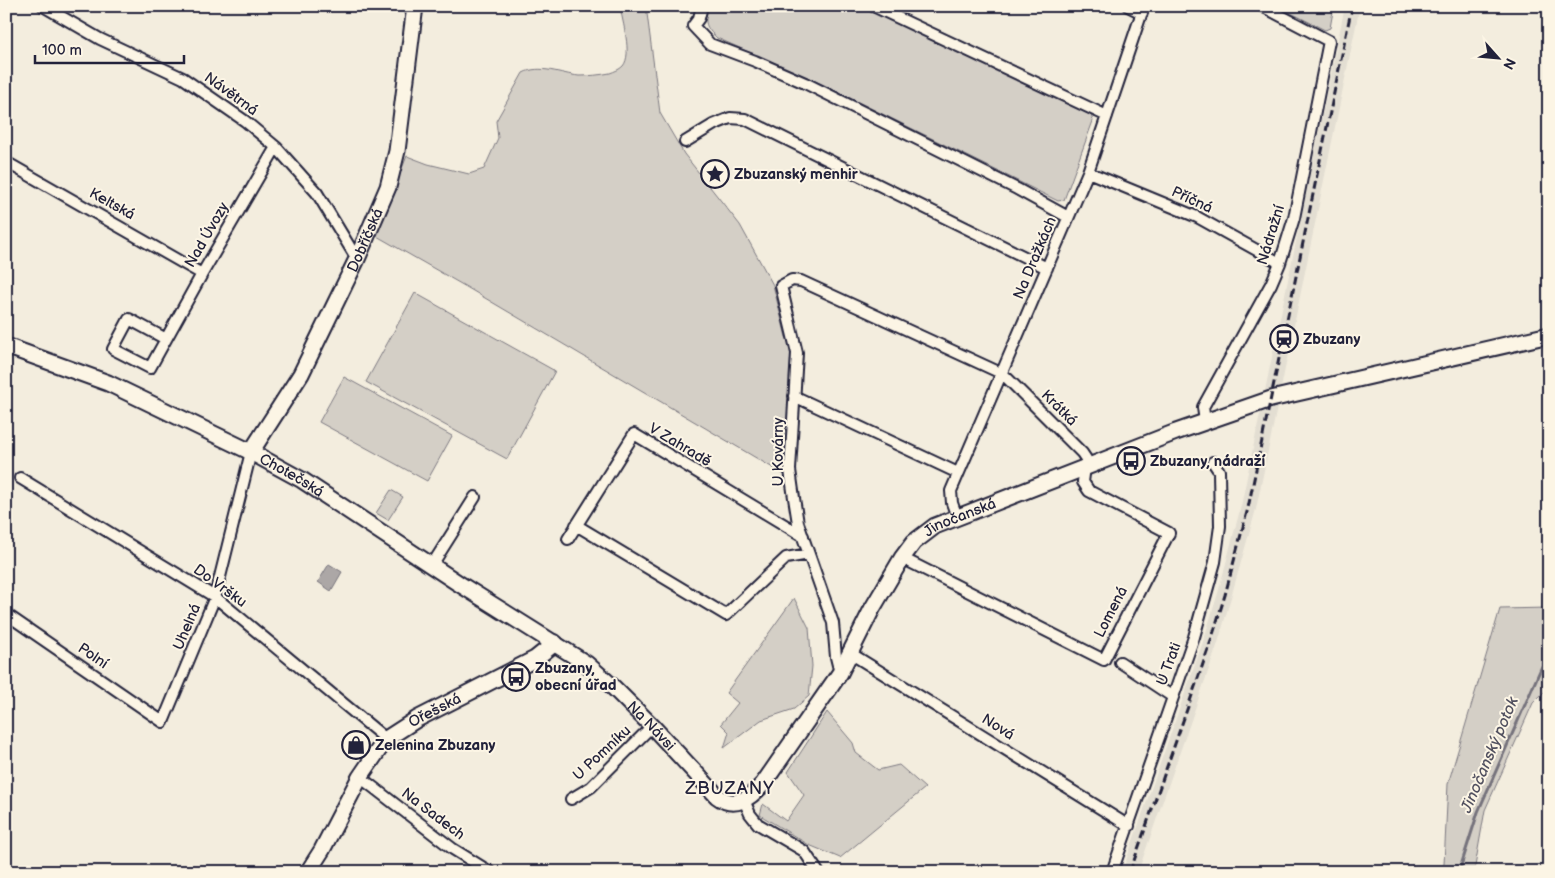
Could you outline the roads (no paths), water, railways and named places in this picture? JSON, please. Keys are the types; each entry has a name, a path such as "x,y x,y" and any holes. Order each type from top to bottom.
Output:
{"street":[{"name":"Návětrná","path":"43,6 100,39 183,78 245,121 276,147 317,193 356,259"},
{"name":"Dobříčská","path":"251,452 295,386 388,187 397,152 415,6"},
{"path":"702,6 699,18 693,26 710,44 805,83 1017,188 1068,217"},
{"path":"873,6 1107,116"},
{"path":"1128,6 1143,10"},
{"name":"Nádražní","path":"1205,422 1203,407 1271,284 1280,263 1294,218 1329,41 1262,6"},
{"name":"Na Dražkách","path":"957,516 952,503 951,492 1088,172 1143,10"},
{"path":"685,142 713,125 730,118 745,119 1047,268"},
{"name":"Nad Úvozy","path":"166,339 129,319 113,349 150,368 276,147"},
{"name":"Keltská","path":"6,162 202,274"},
{"name":"Příčná","path":"1088,172 1197,217 1280,263"},
{"name":"U Kovárny","path":"840,673 836,657 833,623 798,524 790,470 797,354 781,286 792,280 801,281 1003,374"},
{"name":"Jinočanská","path":"744,800 763,784 840,673 872,609 902,558 914,542 926,532 957,516 1271,399 1549,335"},
{"name":"Chotečská","path":"6,346 108,383 251,452 302,480 556,643"},
{"name":"Krátká","path":"1003,374 1082,453 1086,459 1084,468"},
{"path":"794,396 958,473"},
{"name":"V Zahradě","path":"568,539 634,434 803,536"},
{"name":"Uhelná","path":"163,722 215,597 251,452"},
{"name":"U Trati","path":"1112,872 1194,637 1215,562 1220,526 1219,471 1213,462"},
{"name":"Lomená","path":"902,558 1104,660 1169,533 1089,491 1083,482 1084,468"},
{"name":"Do Vršku","path":"20,478 215,597 386,739"},
{"path":"432,565 475,497"},
{"path":"576,525 726,615 786,558 809,554"},
{"name":"Polní","path":"6,614 163,722"},
{"name":"Na Návsi","path":"556,643 597,672 652,726 717,796 728,802 744,800"},
{"name":"Ořešská","path":"308,872 322,850 360,777 386,739 417,719 535,659 556,643"},
{"name":"Nová","path":"850,653 1129,826"},
{"path":"1120,662 1173,697"},
{"name":"U Pomníku","path":"571,799 591,787 652,726"},
{"name":"Na Sadech","path":"360,777 453,848 490,872"},
{"path":"744,800 750,814 758,824 804,851 818,872"}],"waterway":[{"name":"Jinočanský potok","path":"1459,872 1478,812 1549,650"}],"railway":[{"path":"1130,872 1211,641 1248,508 1352,6"}],"place":[{"name":"Zbuzanský menhir","path":"715,174"},
{"name":"Zbuzany","path":"1284,339"},
{"name":"Zbuzany, nádraží","path":"1131,461"},
{"name":"Zbuzany, obecní úřad","path":"516,677"},
{"name":"Zelenina Zbuzany","path":"356,745"}],"district":[{"name":"ZBUZANY","path":"730,788"}]}
